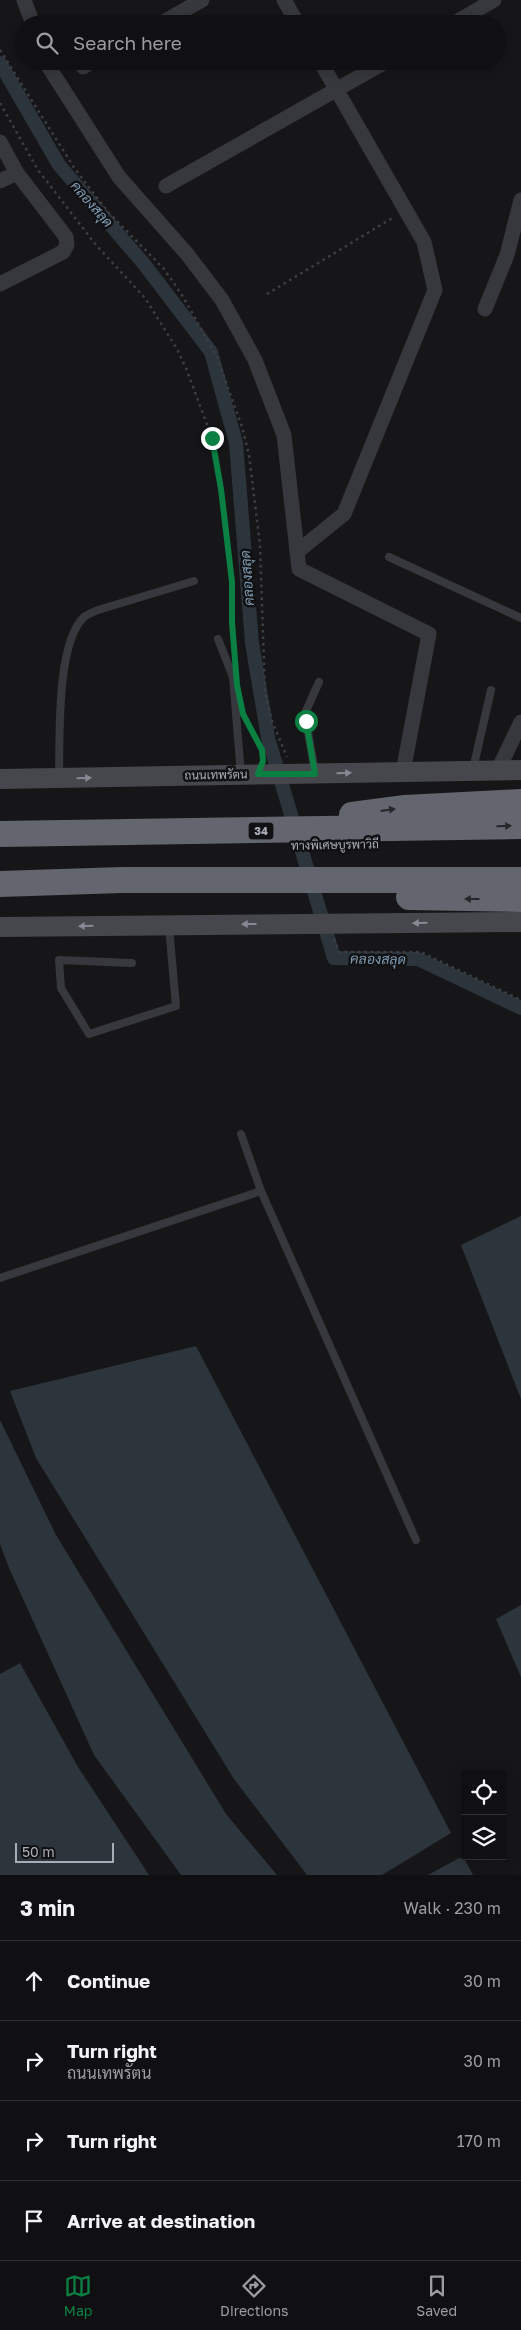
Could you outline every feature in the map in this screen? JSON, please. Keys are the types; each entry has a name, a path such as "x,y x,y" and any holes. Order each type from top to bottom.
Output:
{"highway":[{"path":"114,858 405,808 521,802"},
{"name":"34","path":"0,834 521,826"},
{"name":"ทางพิเศษบูรพาวิถี","path":"0,870 114,858 521,843"},
{"name":"ทางพิเศษบูรพาวิถี","path":"0,847 114,858 521,867"},
{"path":"114,858 399,897 521,899"},
{"path":"0,884 122,880 521,880"}],"main road":[{"name":"ถนนเทพรัตน","path":"0,779 296,774 314,766 403,772 521,770"},
{"path":"0,927 521,922"}],"street":[{"path":"24,0 30,15"},
{"path":"176,15 202,0"},
{"path":"284,0 293,15"},
{"path":"468,15 494,0"},
{"path":"51,70 119,177 187,254 222,300 255,360 284,435 299,569 429,634 403,772"},
{"path":"297,552 344,514 435,290 424,242 325,70"},
{"path":"166,186 371,70"},
{"path":"0,142 17,173 66,237 66,245 63,252 0,284"},
{"path":"0,181 17,173"},
{"path":"485,309 507,255 521,200"},
{"path":"498,770 521,722"}],"lane":[{"path":"389,557 521,618"},
{"path":"59,778 61,682 77,627 84,617 98,610 194,581"},
{"path":"218,639 233,677 256,774"},
{"path":"314,766 306,711 319,682"},
{"path":"472,771 490,690"},
{"path":"132,963 59,960 61,988 89,1034 176,1006 169,925"},
{"path":"241,1134 261,1191 416,1540"},
{"path":"0,1278 261,1191"}],"path":[{"path":"0,50 74,169 108,212 164,269 217,357 242,427 249,454 257,509 264,676 268,709 279,740 288,758 314,766"},
{"path":"0,103 38,170 96,245 145,298 177,349 186,368 212,438 217,465 232,582 234,651"},
{"path":"267,294 406,210"},
{"path":"246,720 263,758 256,774"},
{"path":"344,923 334,938 339,952 421,952 521,1000"}],"shaded area":[{"path":"521,1216 521,1399 461,1245"},
{"path":"196,1346 451,1833 382,1875 307,1875 234,1779 36,1458 10,1391"},
{"path":"0,1420 56,1535 226,1814 277,1875 181,1875 94,1755 9,1568 0,1544"},
{"path":"521,1605 521,1677 496,1619"},
{"path":"20,1663 78,1767 149,1875 0,1875 0,1674"},
{"path":"461,1857 461,1860 465,1860 473,1875 428,1875"}],"waterway":[{"name":"คลองสลุด","path":"0,63 59,165 144,264 211,352 236,443 252,643 268,738 334,958 418,959 521,1008"}],"route":[{"path":"212,438 221,489 232,582 232,622 237,685 243,714 262,750 263,764 258,774 315,774 306,721"}]}
